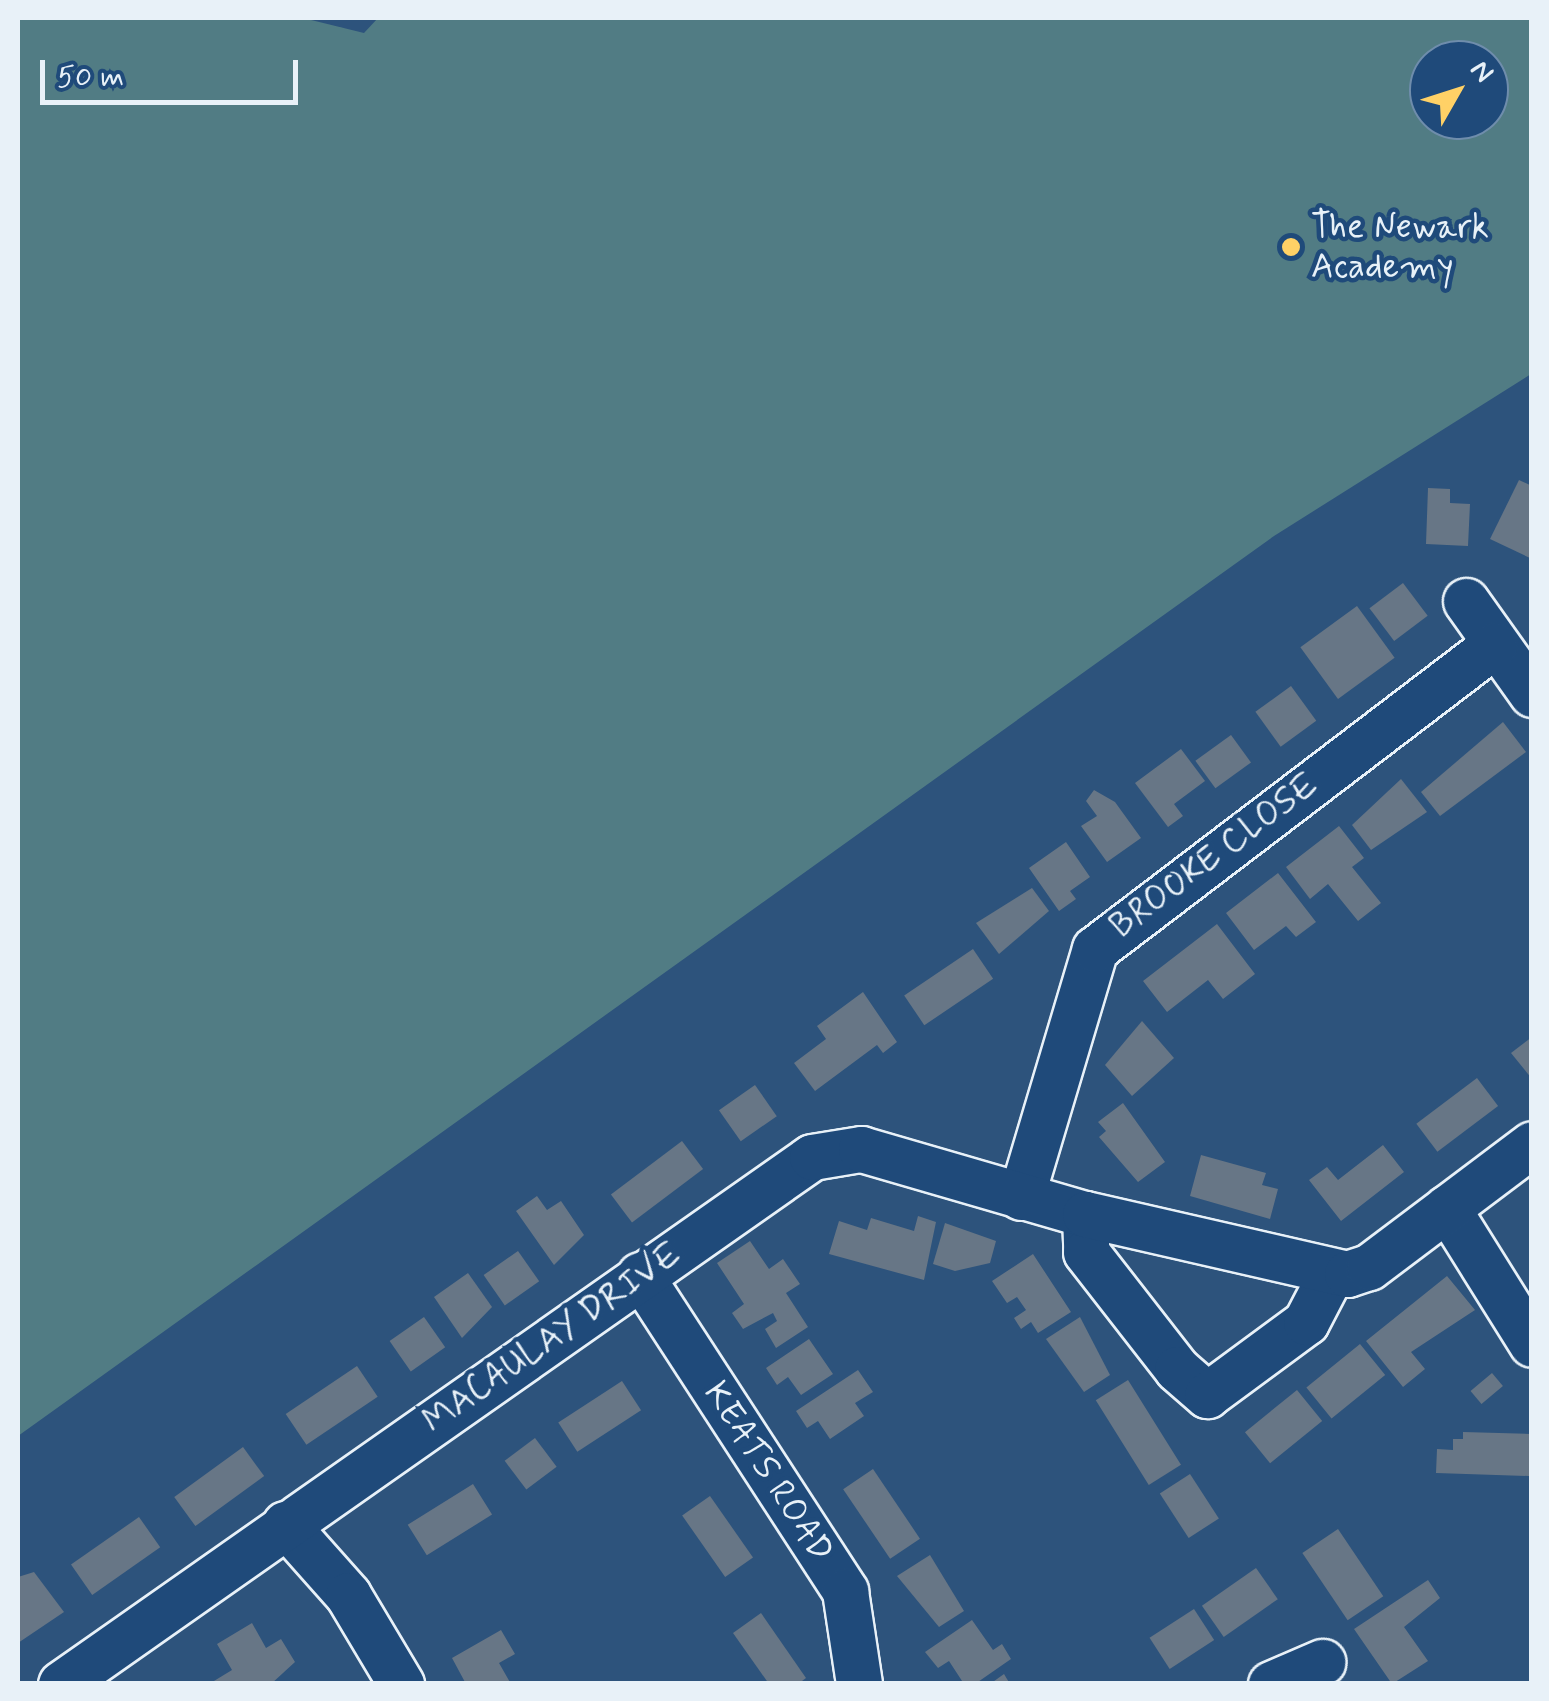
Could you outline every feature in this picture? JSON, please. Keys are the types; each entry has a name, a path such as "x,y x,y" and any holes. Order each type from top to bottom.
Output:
{"street":[{"path":"1466,601 1532,694"},
{"name":"BROOKE CLOSE","path":"1022,1197 1094,948 1494,645"},
{"name":"MACAULAY DRIVE","path":"62,1684 812,1158 838,1150 885,1155 1085,1214 1331,1274 1370,1267 1532,1144"},
{"path":"1448,1208 1532,1344"},
{"path":"1085,1214 1086,1252 1177,1369 1207,1396 1306,1322 1331,1274"},
{"name":"KEATS ROAD","path":"640,1275 845,1592 860,1684"},
{"path":"286,1524 348,1595 401,1684"}],"green space":[{"path":"18,18 303,18 364,33 378,18 1531,18 1531,374 1274,536 18,1436"}],"building":[{"path":"1519,480 1532,486 1530,558 1490,539"},
{"path":"1428,488 1450,489 1450,503 1470,504 1468,546 1426,544"},
{"path":"1403,583 1428,616 1394,641 1369,608"},
{"path":"1357,606 1395,658 1338,699 1300,647"},
{"path":"1291,686 1316,721 1281,747 1255,712"},
{"path":"1503,722 1526,752 1440,816 1421,792"},
{"path":"1231,735 1251,763 1215,788 1195,761"},
{"path":"1181,749 1205,781 1174,804 1183,816 1168,827 1135,783"},
{"path":"1401,779 1427,812 1371,850 1352,825"},
{"path":"1094,790 1115,802 1141,838 1107,862 1081,826 1097,816 1086,801"},
{"path":"1339,826 1364,858 1352,867 1381,903 1358,921 1328,884 1310,899 1286,867"},
{"path":"1066,842 1090,877 1070,891 1076,899 1059,911 1029,868"},
{"path":"1278,873 1316,922 1296,937 1286,926 1254,950 1226,913"},
{"path":"1032,888 1049,911 999,954 976,923"},
{"path":"1217,924 1255,974 1223,999 1208,980 1167,1012 1143,981"},
{"path":"973,949 993,979 924,1025 904,995"},
{"path":"863,992 897,1042 883,1053 877,1045 815,1091 794,1063 826,1039 817,1026"},
{"path":"1142,1021 1174,1058 1132,1096 1105,1065"},
{"path":"1532,1037 1532,1079 1511,1053"},
{"path":"1477,1078 1498,1106 1437,1152 1416,1124"},
{"path":"755,1085 777,1116 741,1141 719,1110"},
{"path":"1123,1103 1165,1162 1138,1182 1099,1137 1106,1131 1098,1122"},
{"path":"682,1141 703,1169 632,1223 611,1195"},
{"path":"1383,1145 1404,1172 1341,1221 1309,1180 1327,1167 1338,1180"},
{"path":"1201,1155 1266,1173 1262,1185 1278,1189 1270,1219 1190,1196"},
{"path":"537,1196 547,1210 561,1201 584,1235 554,1265 516,1211"},
{"path":"918,1216 936,1222 924,1280 829,1254 839,1221 867,1230 871,1218 914,1231"},
{"path":"945,1223 996,1241 990,1263 955,1271 933,1264"},
{"path":"750,1241 769,1269 783,1259 800,1284 786,1293 808,1327 776,1348 765,1329 777,1321 773,1313 743,1329 732,1313 744,1304 717,1263"},
{"path":"518,1251 539,1281 505,1305 484,1275"},
{"path":"1033,1254 1071,1312 1038,1333 1031,1322 1021,1329 1014,1318 1026,1310 1017,1297 1007,1303 992,1281"},
{"path":"468,1273 492,1307 462,1338 434,1297"},
{"path":"1447,1276 1475,1310 1411,1352 1425,1369 1403,1387 1366,1341"},
{"path":"424,1317 445,1347 411,1371 390,1341"},
{"path":"1080,1317 1110,1375 1084,1392 1046,1339"},
{"path":"809,1339 833,1374 801,1395 788,1377 777,1385 766,1368"},
{"path":"1360,1344 1385,1375 1332,1419 1306,1387"},
{"path":"357,1366 378,1397 306,1445 286,1414"},
{"path":"858,1370 873,1392 855,1403 864,1416 830,1439 818,1421 807,1428 796,1411"},
{"path":"1492,1373 1503,1386 1481,1404 1471,1391"},
{"path":"1128,1380 1181,1465 1149,1485 1096,1400"},
{"path":"622,1381 641,1410 577,1452 558,1422"},
{"path":"1297,1390 1322,1421 1270,1463 1245,1432"},
{"path":"1463,1432 1531,1434 1529,1476 1436,1473 1437,1449 1453,1450 1453,1439 1463,1439"},
{"path":"535,1438 557,1467 526,1490 505,1461"},
{"path":"243,1447 264,1476 195,1526 174,1497"},
{"path":"873,1469 920,1539 890,1559 843,1489"},
{"path":"1190,1474 1219,1518 1189,1538 1160,1494"},
{"path":"473,1484 492,1515 427,1555 408,1525"},
{"path":"710,1496 753,1557 725,1577 682,1516"},
{"path":"139,1517 160,1547 92,1595 71,1565"},
{"path":"1338,1529 1383,1596 1348,1620 1302,1553"},
{"path":"930,1555 964,1611 939,1627 897,1576"},
{"path":"1256,1568 1278,1599 1224,1637 1202,1606"},
{"path":"34,1572 64,1612 18,1643 18,1577"},
{"path":"1428,1580 1440,1598 1404,1627 1428,1661 1392,1684 1354,1629"},
{"path":"1194,1609 1214,1640 1170,1669 1150,1638"},
{"path":"761,1613 806,1678 798,1684 769,1684 733,1633"},
{"path":"972,1620 993,1650 1002,1644 1011,1659 975,1684 964,1684 949,1661 938,1668 925,1652"},
{"path":"252,1623 266,1648 281,1639 295,1662 271,1684 209,1684 232,1670 217,1644"},
{"path":"501,1630 515,1654 499,1663 511,1684 466,1684 452,1658"},
{"path":"1004,1674 1010,1684 990,1684"}],"place":[{"name":"The Newark Academy","path":"1291,247"}]}
